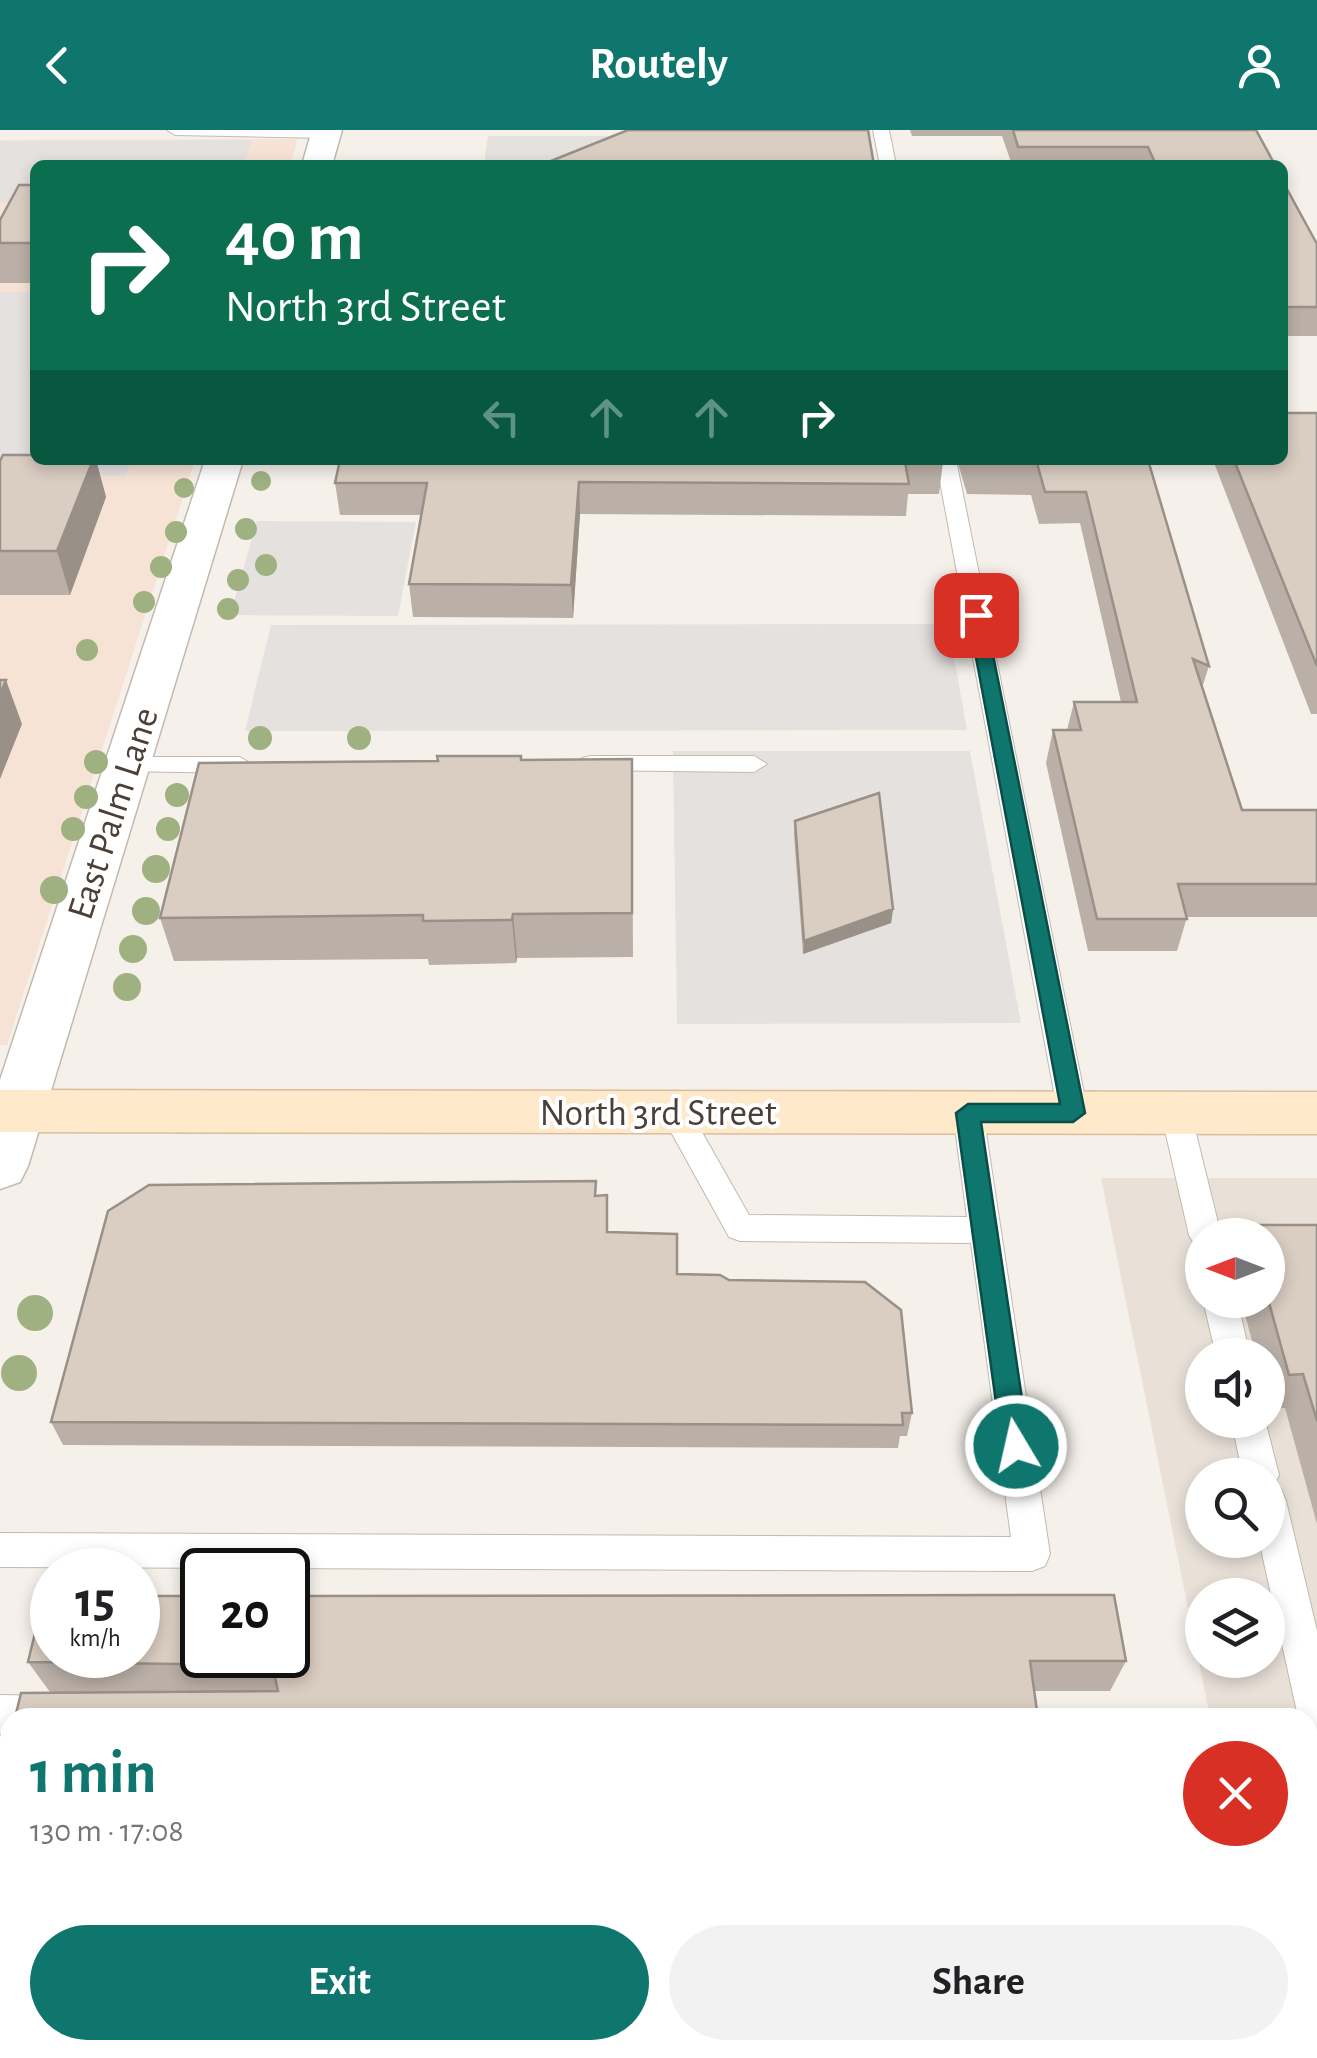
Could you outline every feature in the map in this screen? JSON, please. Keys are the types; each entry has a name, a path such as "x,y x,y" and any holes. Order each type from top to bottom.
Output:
{"street":[{"name":"East Palm Lane","path":"0,1166 9,1111 128,765 222,465"},
{"name":"North 3rd Street","path":"9,1111 1317,1113"}],"lane":[{"path":"176,130 322,144"},
{"path":"881,130 887,160"},
{"path":"267,150 322,144"},
{"path":"947,465 1073,1113"},
{"path":"574,764 754,764"},
{"path":"128,765 274,765"},
{"path":"675,1112 740,1228 983,1230"},
{"path":"0,1550 1032,1554 968,1113"},
{"path":"1176,1113 1201,1218"},
{"path":"1281,1558 1316,1708"}],"shaded area":[{"path":"488,136 859,136 724,160 485,160"},
{"path":"298,139 292,160 30,160 30,465 193,465 7,1045 0,1045 0,140"},
{"path":"252,140 245,160 30,160 30,202 0,202 0,141"},
{"path":"0,292 30,292 30,465 129,465 126,476 0,476"},
{"path":"257,521 416,522 398,616 230,615"},
{"path":"948,624 967,730 245,731 271,625"},
{"path":"673,751 970,751 1021,1023 677,1024"},
{"path":"1101,1178 1317,1178 1317,1708 1208,1708 1202,1678 1285,1678 1285,1578 1185,1578 1185,1593"}],"building":[{"path":"628,130 868,130 873,160 553,160"},
{"path":"1013,130 1256,130 1272,160 1154,160 1148,147 1018,147"},
{"path":"19,185 30,185 30,243 0,243 0,220"},
{"path":"1288,191 1317,244 1317,307 1288,307"},
{"path":"1288,413 1317,413 1317,666 1236,465 1288,465"},
{"path":"3,455 30,455 30,465 91,465 57,551 0,551"},
{"path":"339,465 906,465 909,484 579,482 571,585 409,584 427,483 335,483"},
{"path":"1038,465 1149,465 1209,666 1193,659 1242,810 1317,810 1317,884 1178,884 1187,919 1097,919 1053,730 1081,730 1074,702 1137,702 1086,492 1045,492"},
{"path":"437,756 632,759 632,913 513,914 512,920 423,921 423,915 160,918 199,763 438,761"},
{"path":"879,793 893,909 804,941 795,821"},
{"path":"596,1181 595,1196 607,1195 607,1232 677,1234 677,1274 720,1275 729,1280 865,1282 901,1310 912,1413 902,1413 903,1425 51,1422 108,1211 149,1185"},
{"path":"1285,1225 1317,1225 1317,1421 1303,1374 1289,1375 1285,1338 1279,1338 1273,1318 1285,1318"},
{"path":"1114,1595 1126,1661 1030,1661 1037,1708 17,1708 21,1693 278,1691 275,1678 310,1678 310,1596"},
{"path":"160,1596 180,1596 180,1664 160,1664"}],"route":[{"path":"976,615 1073,1113 968,1113 1016,1446"}]}
